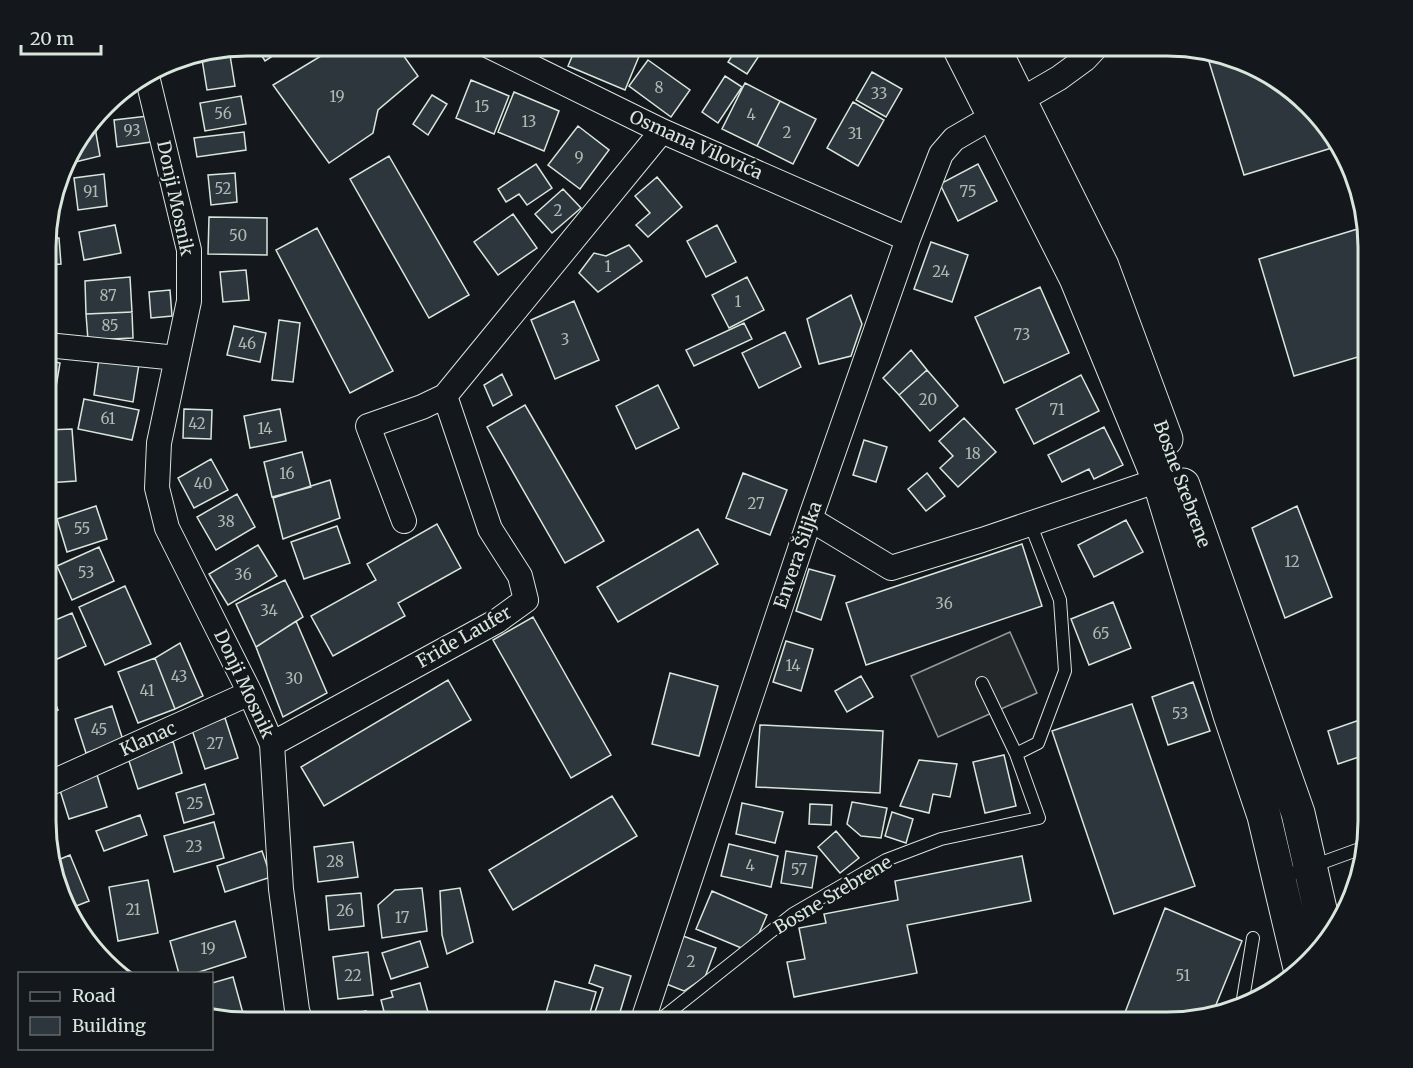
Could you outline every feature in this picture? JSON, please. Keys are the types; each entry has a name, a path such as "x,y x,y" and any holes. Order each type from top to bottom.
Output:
{"main road":[{"name":"Bosne Srebrene","path":"966,56 1007,109 1102,267 1184,489 1298,813 1324,928"},
{"name":"Bosne Srebrene","path":"995,56 1007,109 1159,480 1230,715 1264,816 1298,959"}],"street":[{"name":"Osmana Vilovića","path":"509,56 662,131 908,239"},
{"name":"Envera Šiljka","path":"646,1012 810,519 908,239 941,154 954,139 1059,78 1088,56"},
{"name":"Donji Mosnik","path":"149,83 189,250 189,301 159,443 157,488 167,528 250,693 272,744 281,889 298,1012"},
{"path":"404,521 368,426 422,407 445,396 662,131"},
{"path":"56,346 177,358"},
{"name":"Fride Laufer","path":"272,744 497,621 526,600 520,576 490,529 445,396"},
{"name":"Bosne Srebrene","path":"810,519 891,568 940,554 1159,480"},
{"name":"Klanac","path":"56,780 250,693"}],"lane":[{"path":"1016,754 1038,743 1065,671 1060,600 1029,523"},
{"name":"Bosne Srebrene","path":"670,1012 793,915 886,860 941,839 1039,818 1016,754 982,683"},
{"path":"1280,878 1355,850"},
{"path":"1243,996 1253,938"}],"shaded area":[{"path":"1010,632 1037,693 938,737 911,676"}],"building":[{"path":"262,56 273,56 265,61"},
{"path":"321,56 404,56 418,76 378,110 373,133 329,163 273,85"},
{"path":"572,56 639,56 625,90 568,66"},
{"path":"732,56 759,56 747,74 728,62"},
{"path":"230,57 235,86 207,90 202,61"},
{"path":"648,60 690,90 671,117 629,86"},
{"path":"1209,61 1239,70 1283,95 1318,130 1330,148 1244,175"},
{"path":"872,72 902,89 886,117 856,100"},
{"path":"725,76 742,87 718,123 702,112"},
{"path":"471,80 509,96 494,134 456,118"},
{"path":"745,83 780,101 757,146 722,129"},
{"path":"514,92 559,111 544,151 498,132"},
{"path":"432,95 447,104 428,135 413,124"},
{"path":"241,96 246,124 205,131 200,103"},
{"path":"780,101 816,119 793,164 757,146"},
{"path":"853,102 884,120 858,166 827,148"},
{"path":"148,116 151,142 117,147 114,120"},
{"path":"578,126 609,150 580,189 548,165"},
{"path":"95,130 100,156 75,162"},
{"path":"244,132 246,150 197,157 194,138"},
{"path":"389,156 469,295 429,318 350,179"},
{"path":"536,164 552,188 527,205 519,194 506,202 498,189"},
{"path":"978,164 997,201 958,221 940,184"},
{"path":"235,173 237,202 211,205 208,175"},
{"path":"104,174 107,206 78,210 74,178"},
{"path":"657,177 682,207 648,237 636,225 650,213 635,196"},
{"path":"563,189 581,208 552,233 535,214"},
{"path":"513,214 537,248 498,275 474,242"},
{"path":"209,217 267,218 267,255 208,254"},
{"path":"115,225 121,253 84,260 79,232"},
{"path":"717,225 736,262 706,277 687,241"},
{"path":"317,228 393,371 350,393 276,250"},
{"path":"1357,229 1358,357 1294,376 1259,259"},
{"path":"56,238 59,238 61,264 56,264"},
{"path":"931,242 968,255 952,302 914,289"},
{"path":"629,245 642,261 598,292 579,273 594,253 606,256"},
{"path":"246,270 249,300 223,302 220,272"},
{"path":"130,277 132,312 86,314 85,281"},
{"path":"747,277 764,310 729,328 712,295"},
{"path":"1040,287 1069,353 1004,383 975,317"},
{"path":"170,290 172,316 151,318 149,292"},
{"path":"851,295 862,324 851,356 819,364 807,319"},
{"path":"574,301 599,360 555,379 531,320"},
{"path":"132,312 133,338 88,340 86,314"},
{"path":"279,320 300,323 293,382 272,380"},
{"path":"744,323 752,339 694,366 686,350"},
{"path":"234,326 266,333 260,362 227,355"},
{"path":"785,332 801,367 759,388 742,353"},
{"path":"911,350 927,370 899,395 883,378"},
{"path":"99,358 139,364 133,402 94,395"},
{"path":"56,362 60,363 56,387"},
{"path":"927,370 958,406 930,431 899,395"},
{"path":"502,374 512,395 493,406 484,385"},
{"path":"1081,375 1099,411 1034,444 1016,409"},
{"path":"658,385 679,428 636,449 616,406"},
{"path":"84,399 139,410 132,440 78,429"},
{"path":"525,405 604,541 565,563 487,427"},
{"path":"184,409 212,410 211,439 183,438"},
{"path":"280,409 286,441 250,448 244,416"},
{"path":"964,418 996,452 958,487 940,468 953,456 939,441"},
{"path":"1104,427 1123,465 1094,479 1089,469 1062,482 1048,455"},
{"path":"72,429 76,481 56,482 56,430"},
{"path":"864,440 887,447 876,482 853,475"},
{"path":"302,452 311,487 272,497 264,462"},
{"path":"211,459 228,490 194,508 178,478"},
{"path":"743,473 787,490 770,535 726,518"},
{"path":"927,473 945,496 926,511 908,489"},
{"path":"330,480 340,518 283,539 273,498"},
{"path":"237,494 255,527 216,550 197,517"},
{"path":"96,506 107,539 67,552 57,519"},
{"path":"1297,506 1332,597 1285,618 1252,528"},
{"path":"1126,520 1143,552 1094,577 1078,545"},
{"path":"437,524 461,568 398,603 405,616 333,656 311,616 376,580 367,564"},
{"path":"337,526 350,563 304,579 291,542"},
{"path":"698,529 718,564 618,622 597,587"},
{"path":"1022,544 1042,606 866,665 846,603"},
{"path":"258,545 277,576 228,605 209,574"},
{"path":"99,547 114,581 72,600 57,566"},
{"path":"809,569 835,576 821,620 796,611"},
{"path":"285,580 303,617 256,647 236,604"},
{"path":"125,586 151,644 105,665 79,607"},
{"path":"1113,602 1131,648 1089,665 1071,619"},
{"path":"72,613 86,646 56,660 56,620"},
{"path":"533,617 611,755 571,778 493,640"},
{"path":"296,621 327,693 283,717 256,647"},
{"path":"786,641 813,649 801,691 773,682"},
{"path":"180,643 203,696 175,709 155,658"},
{"path":"155,658 175,709 138,723 118,672"},
{"path":"670,673 718,686 699,756 652,744"},
{"path":"861,676 873,697 847,712 835,691"},
{"path":"448,680 471,720 324,806 301,767"},
{"path":"1193,682 1210,731 1168,745 1152,697"},
{"path":"1132,704 1195,886 1114,914 1052,731"},
{"path":"112,706 123,740 86,753 75,719"},
{"path":"225,718 238,758 205,769 192,730"},
{"path":"1357,721 1357,758 1338,764 1328,731"},
{"path":"760,725 883,731 880,793 756,787"},
{"path":"173,741 182,773 138,789 128,758"},
{"path":"1004,755 1016,806 985,813 973,762"},
{"path":"919,760 957,764 950,797 933,794 929,813 900,806"},
{"path":"97,775 107,807 69,819 59,787"},
{"path":"205,784 214,814 184,823 176,793"},
{"path":"612,796 637,836 513,910 489,870"},
{"path":"852,802 887,808 881,838 861,836 847,824"},
{"path":"742,803 783,812 775,843 736,834"},
{"path":"810,804 832,805 831,825 809,824"},
{"path":"892,812 913,819 906,843 885,836"},
{"path":"140,815 147,835 104,851 96,831"},
{"path":"214,822 224,858 174,872 164,836"},
{"path":"836,831 859,858 840,873 818,847"},
{"path":"353,842 358,877 318,882 314,847"},
{"path":"729,844 778,856 771,887 721,876"},
{"path":"262,851 271,877 225,892 217,866"},
{"path":"786,851 817,856 812,888 781,883"},
{"path":"70,855 89,901 75,906 60,859"},
{"path":"1022,856 1031,901 907,925 917,973 794,997 787,962 805,959 799,928 826,923 824,914 898,900 895,881"},
{"path":"148,880 158,933 118,941 109,887"},
{"path":"422,888 427,931 382,938 378,905 395,890"},
{"path":"460,888 473,942 447,954 442,935 440,891"},
{"path":"712,891 767,915 751,952 696,929"},
{"path":"361,893 364,926 329,930 326,896"},
{"path":"1165,908 1242,941 1215,1006 1191,1011 1125,1012"},
{"path":"235,921 246,957 199,972 178,972 170,941"},
{"path":"683,936 716,948 705,977 684,991 664,983"},
{"path":"420,941 428,967 391,979 382,953"},
{"path":"368,952 373,995 338,999 333,957"},
{"path":"595,965 631,976 620,1012 595,1012 603,988 589,983"},
{"path":"233,977 243,1012 213,1009 213,983"},
{"path":"555,981 596,992 590,1012 546,1012"},
{"path":"420,983 428,1012 384,1012 381,1000 393,997 391,991"}]}
